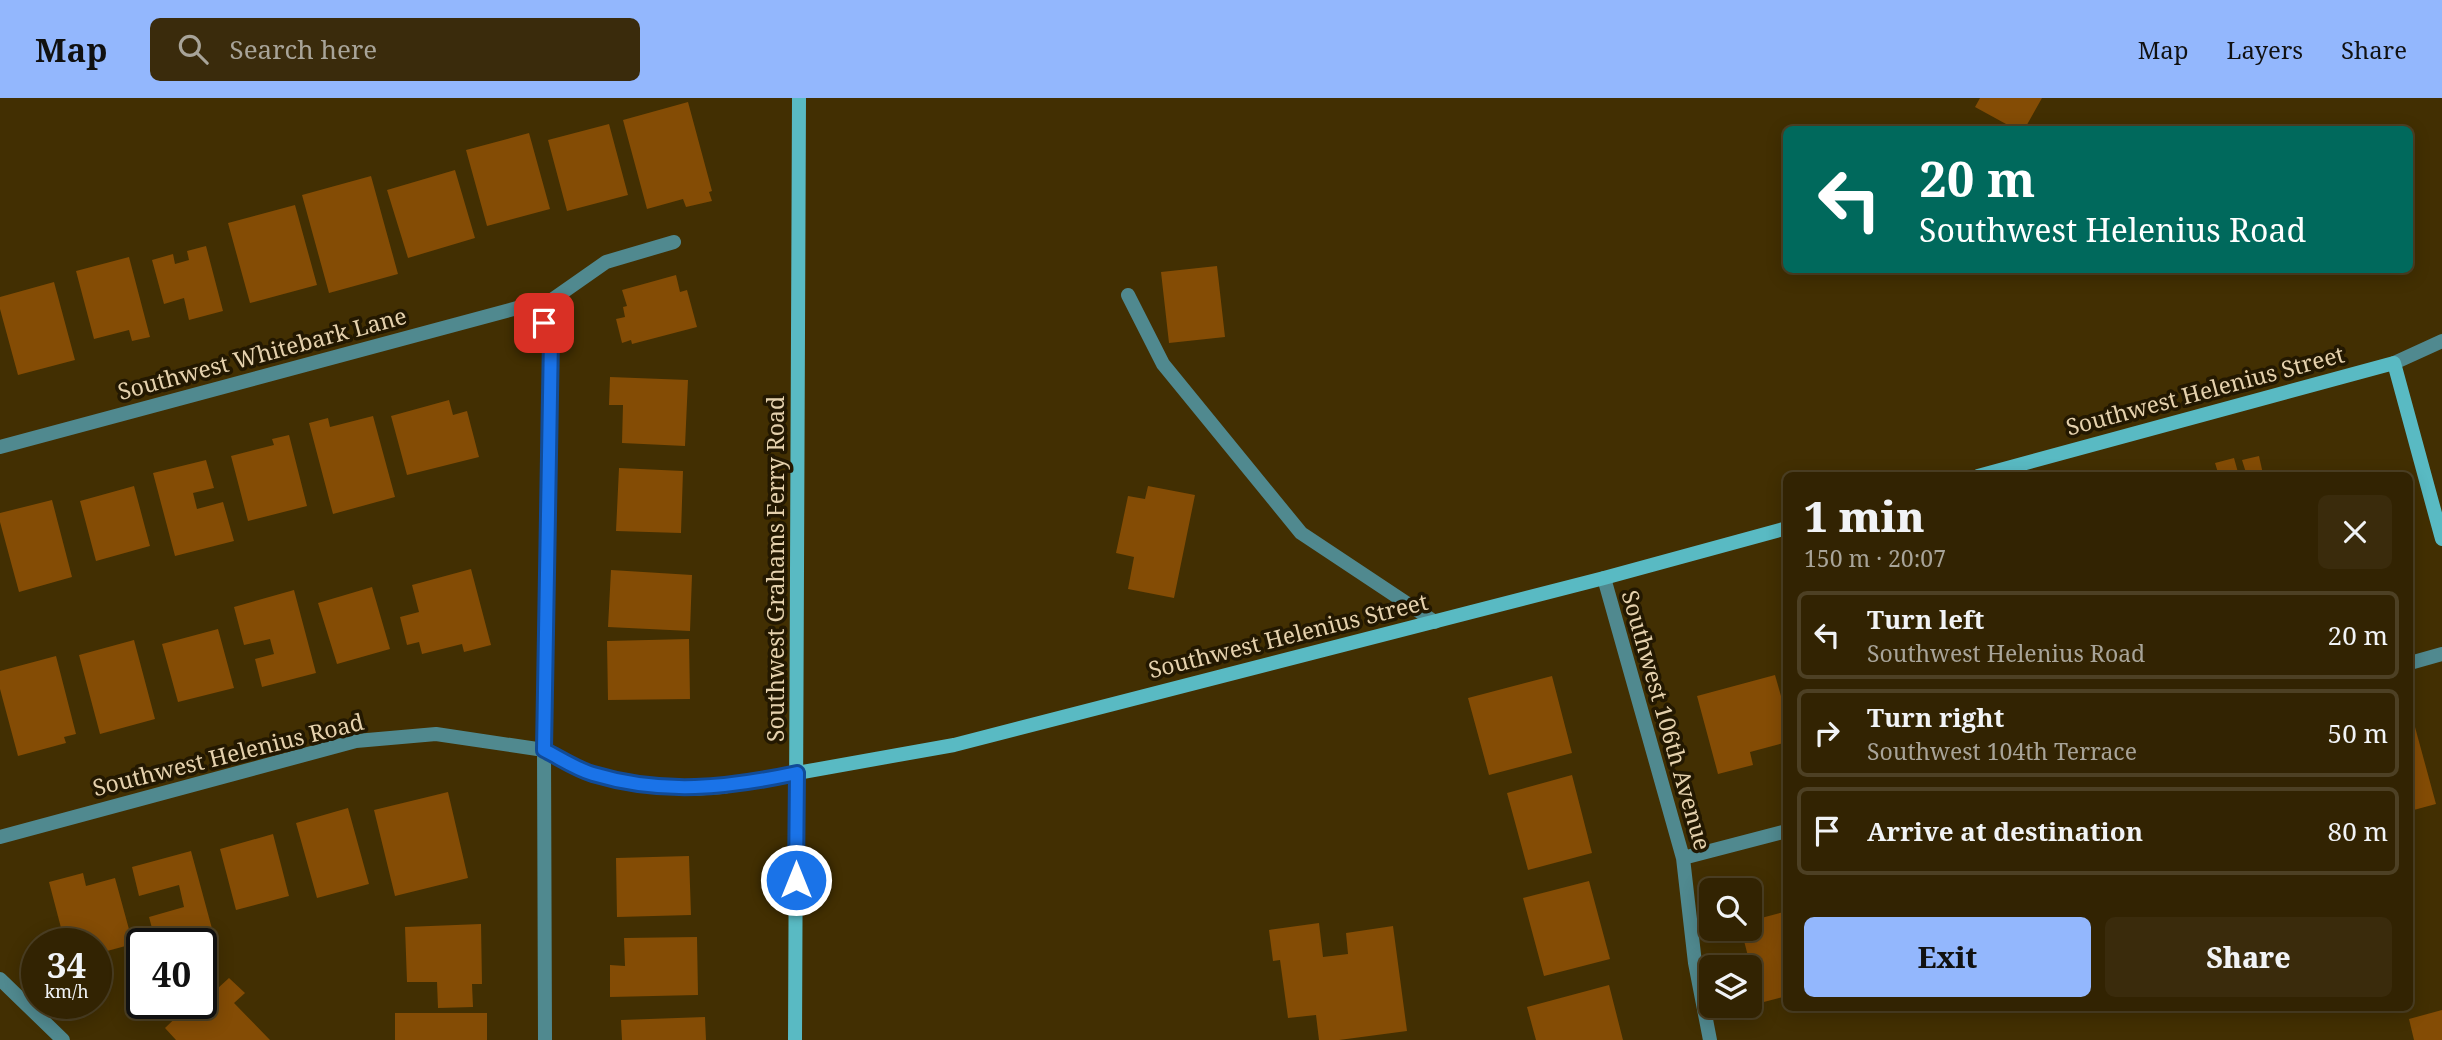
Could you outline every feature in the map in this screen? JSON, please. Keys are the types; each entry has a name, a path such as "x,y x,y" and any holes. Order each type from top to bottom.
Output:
{"street":[{"name":"Southwest Grahams Ferry Road","path":"795,1040 799,98"},
{"path":"545,1040 544,750 551,337 536,311 606,262 674,242"},
{"path":"1128,295 1163,364 1301,533 1434,622"},
{"name":"Southwest Whitebark Lane","path":"0,447 517,307 536,311"},
{"name":"Southwest Helenius Street","path":"1993,472 2394,363 2442,341"},
{"path":"2394,363 2442,539"},
{"name":"Southwest Helenius Street","path":"797,773 954,745 1604,578 1783,529"},
{"name":"Southwest 106th Avenue","path":"1604,578 1684,858 1695,964 1710,1040"},
{"path":"2413,662 2442,654"},
{"name":"Southwest Helenius Road","path":"0,837 356,741 436,734 544,750 592,774 659,787 722,787 797,773"},
{"path":"1684,858 1783,832"},
{"path":"0,979 63,1040"}],"building":[{"path":"1980,98 2042,98 2026,126 2010,126 1975,107"},
{"path":"688,102 712,191 709,192 712,201 686,207 683,199 647,209 623,120"},
{"path":"609,124 628,195 567,211 548,140"},
{"path":"529,133 550,209 487,226 466,150"},
{"path":"455,170 475,238 408,258 387,190"},
{"path":"371,176 398,274 329,293 302,195"},
{"path":"295,205 317,285 250,303 228,223"},
{"path":"206,246 223,311 189,320 184,298 164,304 152,260 173,254 175,264 189,260 187,251"},
{"path":"129,257 150,337 132,341 129,330 94,339 76,271"},
{"path":"1217,266 1225,337 1169,343 1161,272"},
{"path":"676,275 680,292 687,290 697,327 632,344 631,340 622,343 616,319 625,317 623,307 627,306 622,290"},
{"path":"54,282 75,360 18,375 0,309 0,297"},
{"path":"610,377 688,380 685,446 622,443 623,405 609,405"},
{"path":"449,400 453,415 467,411 479,457 407,475 391,416"},
{"path":"373,416 395,497 333,514 309,423 328,418 330,427"},
{"path":"289,435 307,506 248,521 231,456 274,445 272,439"},
{"path":"2259,456 2263,472 2246,472 2242,460"},
{"path":"2234,458 2238,472 2218,472 2215,463"},
{"path":"206,460 214,488 193,493 197,509 223,502 234,541 175,556 153,473"},
{"path":"619,468 683,471 681,533 616,531"},
{"path":"134,486 150,546 96,561 80,501"},
{"path":"1148,486 1195,495 1174,598 1128,589 1134,557 1116,553 1128,496 1145,499"},
{"path":"52,500 72,577 19,592 0,522 0,513"},
{"path":"471,569 491,645 464,652 462,644 422,654 419,642 407,645 400,617 419,612 412,585"},
{"path":"611,570 692,575 690,631 608,627"},
{"path":"372,587 390,649 337,664 318,603"},
{"path":"294,590 316,673 262,687 255,659 274,654 270,639 244,645 234,607"},
{"path":"218,629 234,688 178,702 162,644"},
{"path":"689,639 690,699 608,700 607,641"},
{"path":"134,640 155,719 100,734 79,655"},
{"path":"56,656 76,734 64,737 66,743 18,756 0,689 0,671"},
{"path":"1775,675 1783,703 1783,743 1750,752 1753,765 1718,774 1697,696"},
{"path":"1552,676 1572,753 1489,775 1468,698"},
{"path":"2413,727 2436,804 2413,810"},
{"path":"1572,775 1592,853 1528,870 1507,793"},
{"path":"448,792 468,878 395,896 374,810"},
{"path":"348,808 369,884 317,898 296,823"},
{"path":"273,834 289,896 236,910 220,849"},
{"path":"191,851 212,928 152,928 149,917 184,907 179,885 139,896 132,867"},
{"path":"689,856 691,915 617,917 616,858"},
{"path":"83,873 86,886 115,878 129,928 126,928 126,946 112,950 112,928 61,928 49,882"},
{"path":"1589,881 1610,959 1544,976 1523,898"},
{"path":"1783,912 1783,997 1762,1002 1762,955 1748,955 1744,941 1762,941 1762,918"},
{"path":"1319,923 1323,957 1348,954 1346,933 1393,926 1407,1031 1319,1040 1316,1015 1288,1018 1280,960 1273,961 1269,930"},
{"path":"481,924 482,984 472,984 473,1007 438,1008 437,982 407,982 405,927"},
{"path":"697,937 698,995 610,997 610,965 625,966 624,938"},
{"path":"229,978 245,993 234,1003 270,1040 176,1040 165,1028 174,1019 217,1019 217,989"},
{"path":"1609,985 1623,1040 1536,1040 1527,1007"},
{"path":"2442,1010 2442,1040 2414,1040 2409,1019"},
{"path":"395,1013 487,1013 487,1040 395,1040"},
{"path":"705,1017 706,1040 622,1040 621,1020"}],"route":[{"path":"544,323 551,337 544,750 592,774 659,787 722,787 797,773 796,880"}]}
